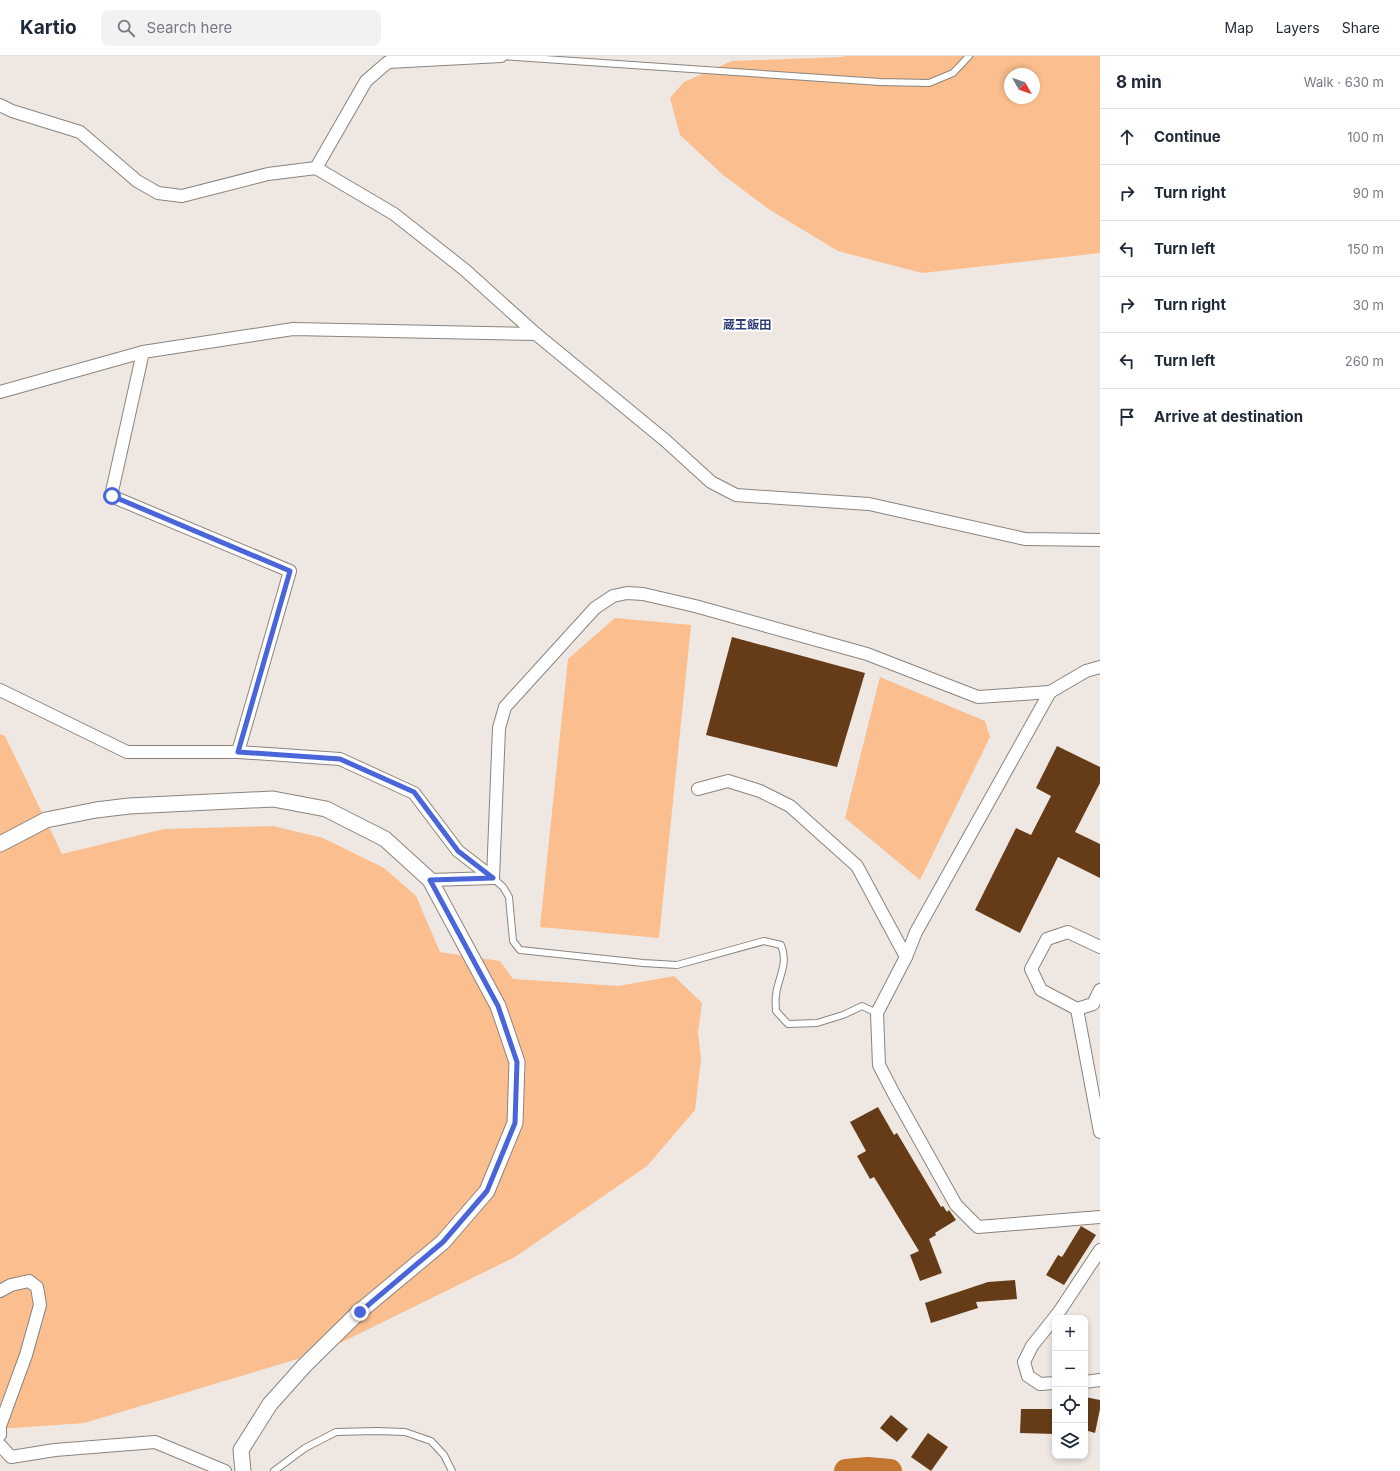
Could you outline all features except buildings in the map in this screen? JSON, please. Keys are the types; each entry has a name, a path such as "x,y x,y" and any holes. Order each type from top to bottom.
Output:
{"street":[{"path":"316,168 366,81 388,62 501,56"},
{"path":"0,105 12,111 80,132 137,181 158,193 182,196 268,174 316,168 394,214 465,270 536,334 666,441 711,482 736,495 869,504 1025,539 1100,540"},
{"path":"0,392 143,352 293,329 536,334"},
{"path":"143,352 112,496 290,571 238,752"},
{"path":"493,878 499,728 505,707 595,608 612,596 627,593 643,594 695,606 827,642 867,654 978,697 1050,692 1086,671 1100,667"},
{"path":"0,690 127,752 238,752 340,759 414,792 458,851 493,878"},
{"path":"1050,692 916,932 906,957 877,1013 879,1065 956,1205 978,1227 1100,1216"},
{"path":"698,789 728,781 760,791 790,806 856,866 906,957"},
{"path":"0,844 46,820 96,810 129,806 273,799 326,809 385,839 430,880 498,1006 517,1062 515,1123 487,1191 443,1242 360,1312 305,1365 270,1404 241,1450 243,1471"},
{"path":"430,880 493,878"},
{"path":"1100,947 1068,932 1047,939 1031,969 1041,990 1077,1009 1093,1004 1100,990"},
{"path":"1077,1009 1099,1124"},
{"path":"1052,1383 1040,1384 1028,1376 1024,1362 1032,1346 1059,1312 1100,1250"},
{"path":"0,1291 29,1281 37,1287 40,1305 26,1355 0,1426 0,1435"},
{"path":"1088,1382 1100,1380"},
{"path":"0,1445 11,1457 55,1450 155,1442 224,1471"}],"lane":[{"path":"501,56 880,82 929,83 953,73 969,56"},
{"path":"493,878 504,886 509,897 513,941 520,950 643,963 677,965 764,941 781,945 785,954 776,994 776,1011 788,1024 817,1023 843,1015 862,1006 877,1013"},
{"path":"274,1471 305,1448 336,1432 377,1431 405,1432 431,1441 444,1455 452,1471"}],"shaded area":[{"path":"845,56 1100,56 1100,253 922,273 838,251 770,210 723,175 680,135 670,98 684,82 732,61"},
{"path":"615,618 691,625 659,938 540,927 568,659"},
{"path":"880,677 985,721 990,737 920,880 845,818"},
{"path":"0,734 5,736 62,854 164,829 273,826 323,838 384,868 416,896 440,952 500,961 513,979 619,986 674,976 702,1003 698,1032 701,1059 695,1110 647,1166 515,1257 324,1351 84,1423 0,1429"}],"waterway":[{"path":"846,1471 868,1469 890,1471"}],"district":[{"name":"蔵王飯田","path":"747,324"}],"route":[{"path":"112,496 290,571 238,752 340,759 414,792 458,851 493,878 430,880 498,1006 517,1062 515,1123 487,1191 443,1242 360,1312"}]}
